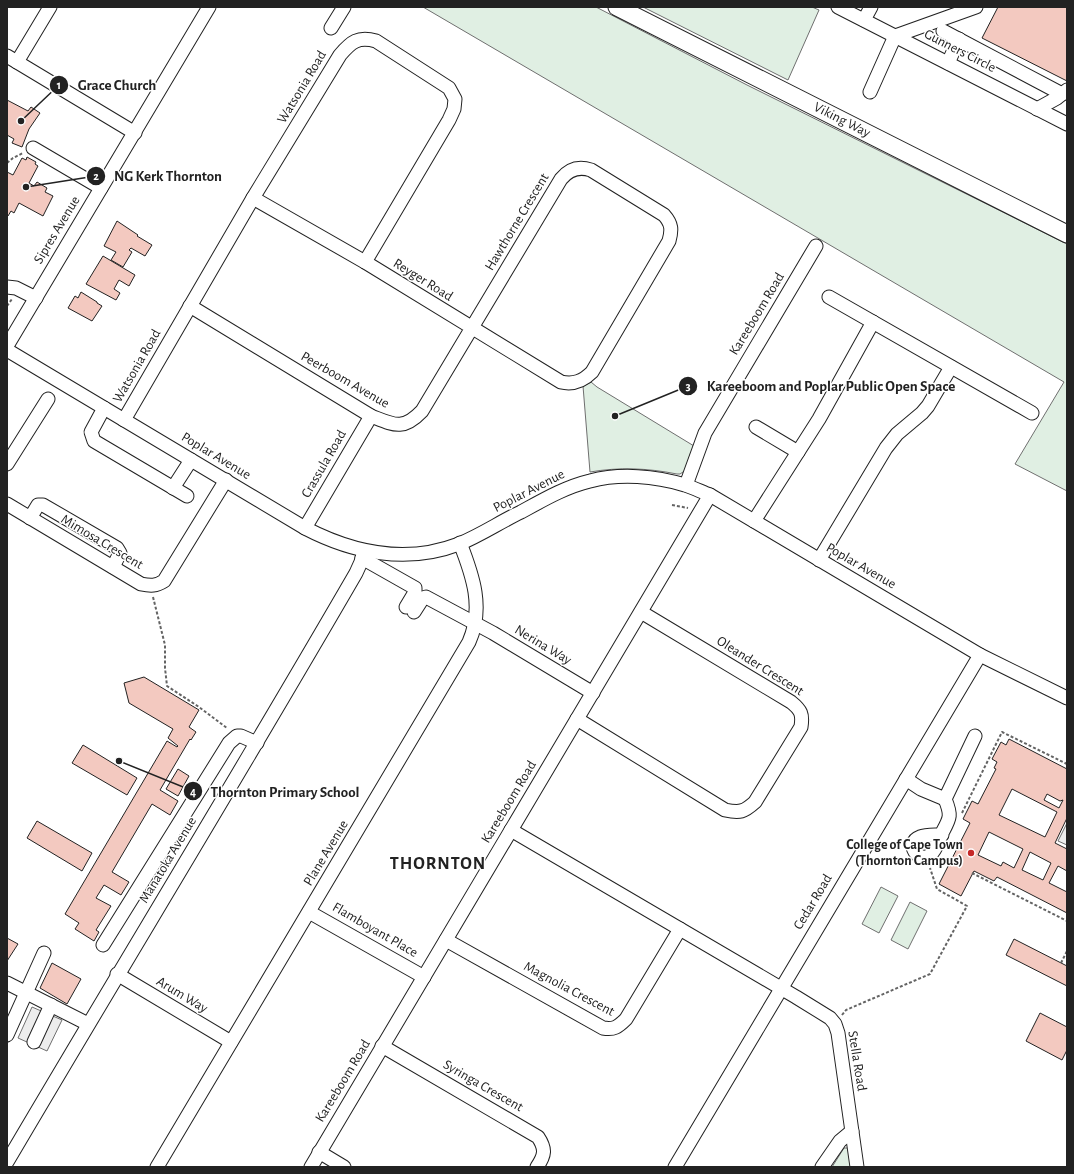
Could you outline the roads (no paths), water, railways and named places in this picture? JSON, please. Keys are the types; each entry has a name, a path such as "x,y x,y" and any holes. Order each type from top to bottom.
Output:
{"main road":[{"name":"Viking Way","path":"617,7 1067,234"}],"street":[{"path":"50,7 12,59 135,133"},
{"name":"Sipres Avenue","path":"7,346 209,7"},
{"path":"331,28 344,7"},
{"name":"Gunners Circle","path":"838,7 1067,124"},
{"path":"864,20 871,7"},
{"path":"870,92 895,36 976,7"},
{"path":"943,31 1065,92"},
{"name":"Watsonia Road","path":"124,420 253,198 340,55 346,47 355,41 366,38 376,41 439,81 449,88 455,99 454,109 449,120 365,262"},
{"path":"948,63 959,39"},
{"path":"1037,109 1065,92"},
{"path":"33,148 101,188"},
{"name":"Hawthorne Crescent","path":"472,328 561,179 570,170 575,168 585,168 591,170 664,215 669,221 672,230 669,241 592,372 578,382"},
{"name":"Reyger Road","path":"253,198 365,262 561,382 569,384 578,382"},
{"name":"Kareeboom Road","path":"686,485 705,433 816,246"},
{"path":"7,287 16,288 36,298"},
{"path":"829,297 1032,413"},
{"name":"Peerboom Avenue","path":"190,306 371,416 393,425 406,424 422,411 472,328"},
{"path":"754,522 819,419 873,322"},
{"name":"Poplar Avenue","path":"7,350 305,528 330,541 363,555 402,554 437,550 460,543 557,493 590,481 622,477 659,479 686,485 710,496 980,654 1067,698"},
{"path":"819,560 886,448 897,434 928,406 951,367"},
{"path":"7,464 48,399"},
{"path":"104,408 91,432 94,441 187,496"},
{"name":"Crassula Road","path":"305,528 371,416"},
{"path":"756,427 798,452"},
{"path":"174,488 191,460"},
{"name":"Mimosa Crescent","path":"7,504 141,584 151,586 164,581 226,480"},
{"name":"Kareeboom Road","path":"310,1167 710,496"},
{"path":"30,518 38,505 43,505 117,548 120,553 113,567"},
{"name":"Plane Avenue","path":"157,1167 469,642 475,624 476,598 467,562 460,543"},
{"name":"Nerina Way","path":"363,555 414,588 415,592 410,610 426,597 492,633 593,693"},
{"name":"Manatoka Avenue","path":"7,1162 356,573 363,555"},
{"name":"Oleander Crescent","path":"577,719 725,810 737,812 746,810 756,802 801,727 802,718 799,709 791,702 641,612"},
{"name":"Cedar Road","path":"675,1167 780,988 980,654"},
{"path":"103,945 233,738 241,736 256,743"},
{"path":"945,799 975,736"},
{"path":"906,779 921,789 945,799 950,812 947,825 942,835 935,849 931,854 926,857 921,857 916,853 912,845 914,840 918,837 942,835"},
{"path":"511,830 780,988"},
{"name":"Flamboyant Place","path":"309,912 424,977"},
{"name":"Magnolia Crescent","path":"446,940 603,1028 612,1030 626,1019 680,929"},
{"path":"7,1035 44,953"},
{"name":"Arum Way","path":"118,974 231,1042"},
{"path":"7,983 88,1024"},
{"name":"Stella Road","path":"780,988 825,1014 835,1024 838,1033 858,1167"},
{"path":"34,1042 51,1005"},
{"name":"Syringa Crescent","path":"382,1046 538,1137 543,1146 544,1153 537,1167"},
{"path":"822,1167 840,1141 852,1131"},
{"path":"320,1152 344,1167"}],"place":[{"name":"Grace Church","path":"21,121"},
{"name":"NG Kerk Thornton","path":"26,187"},
{"name":"Kareeboom and Poplar Public Open Space","path":"615,416"},
{"name":"Thornton Primary School","path":"119,761"},
{"name":"College of Cape Town (Thornton Campus)","path":"971,853"}],"district":[{"name":"THORNTON","path":"438,864"}]}
